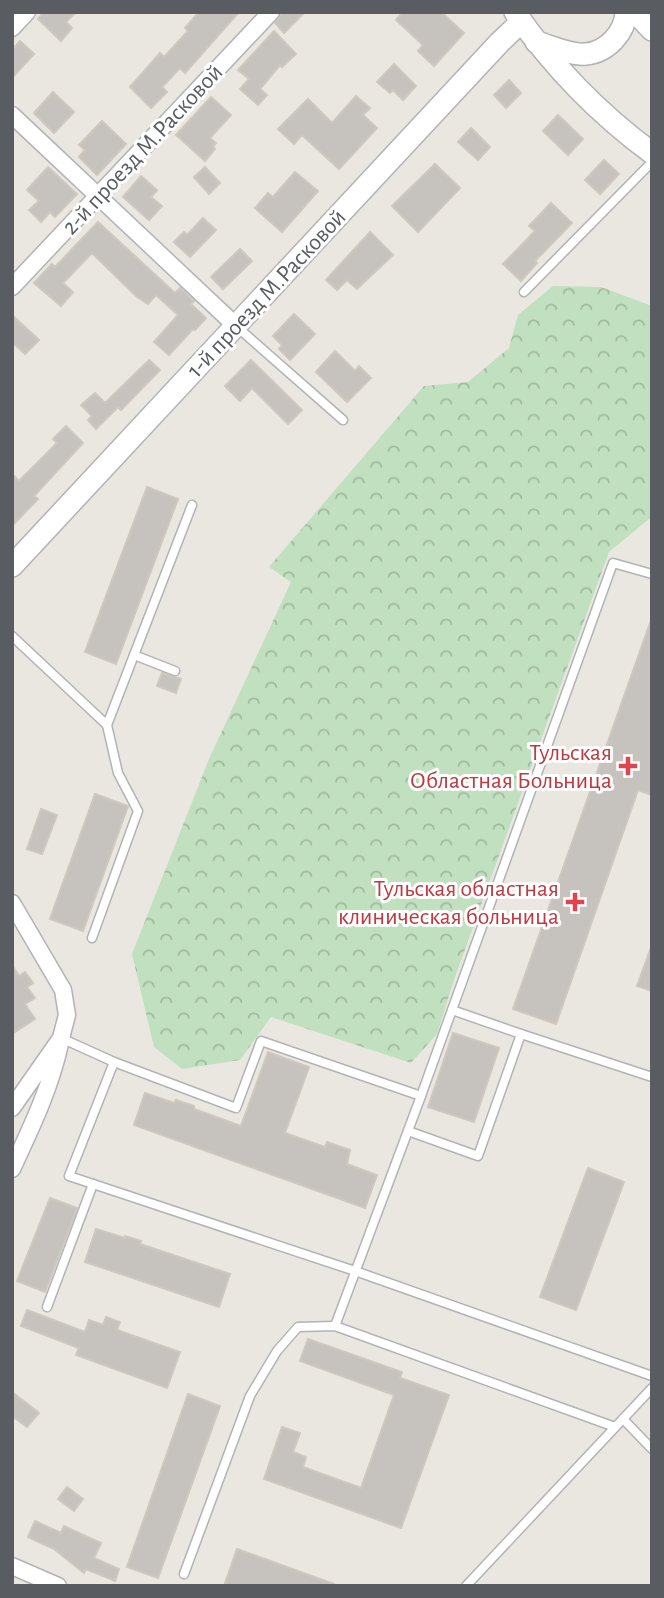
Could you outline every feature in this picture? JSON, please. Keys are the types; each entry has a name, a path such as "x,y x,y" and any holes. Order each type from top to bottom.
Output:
{"street":[{"path":"12,28 27,12"},
{"name":"2-й проезд М.Расковой","path":"12,287 271,12"},
{"path":"534,41 586,55 606,47 620,33 626,12"},
{"path":"635,12 652,30"},
{"path":"514,15 534,41 602,111 652,153"},
{"name":"1-й проезд М.Расковой","path":"12,566 236,326 514,15"},
{"path":"12,115 236,326"},
{"path":"12,903 63,990 67,1015 55,1069 41,1107 12,1169"},
{"path":"12,1108 61,1038"},
{"path":"12,1566 58,1586"}],"lane":[{"path":"524,292 652,162"},
{"path":"236,326 343,420"},
{"path":"107,725 192,505"},
{"path":"335,1326 421,1096 613,562 652,574"},
{"path":"12,636 107,725 118,773 138,811 92,938"},
{"path":"134,655 175,671"},
{"path":"452,1010 652,1077"},
{"path":"408,1131 478,1156 521,1034"},
{"path":"61,1038 114,1062 236,1108 261,1041 421,1096"},
{"path":"114,1062 69,1176 355,1271 652,1376"},
{"path":"47,1307 93,1184"},
{"path":"184,1574 250,1396 277,1351 298,1327 335,1326 615,1427"},
{"path":"466,1586 652,1388"},
{"path":"623,1419 652,1449"}],"green space":[{"path":"553,286 601,287 652,306 652,520 649,519 609,552 454,980 437,1034 411,1063 271,1017 240,1060 182,1069 154,1047 132,954 209,759 291,582 269,567 424,386 468,382 509,348 518,315"}],"building":[{"path":"44,12 76,12 66,22 72,28 61,41 38,19"},
{"path":"199,12 239,12 185,73 180,68 162,87 167,92 151,108 130,87 160,53 164,57 188,31 185,28"},
{"path":"283,12 305,12 284,33 275,23"},
{"path":"403,12 441,12 464,33 434,66 418,51 423,45 396,20"},
{"path":"274,31 296,54 282,67 280,65 260,89 267,95 258,105 240,89 249,79 238,70"},
{"path":"20,41 34,54 12,78 12,50"},
{"path":"394,64 416,86 403,100 393,90 390,93 377,82"},
{"path":"509,80 521,93 506,108 494,95"},
{"path":"53,92 74,112 54,133 34,113"},
{"path":"356,96 370,108 363,115 377,128 339,169 302,135 294,144 278,129 308,99 332,123"},
{"path":"211,97 231,115 210,138 216,143 213,147 215,149 205,161 176,135"},
{"path":"558,115 583,139 568,155 543,131"},
{"path":"102,121 126,144 97,175 79,157 85,150 79,145"},
{"path":"471,128 490,147 478,160 458,142"},
{"path":"604,160 619,174 600,194 585,180"},
{"path":"435,164 460,188 418,232 392,206"},
{"path":"48,167 77,194 55,217 50,212 41,222 29,210 39,201 27,190"},
{"path":"205,167 220,183 209,194 194,177"},
{"path":"295,172 318,191 282,232 255,208 268,193 273,197"},
{"path":"141,176 157,190 151,197 162,206 149,220 123,197"},
{"path":"551,203 572,223 535,261 537,263 521,281 503,264 535,231 529,226"},
{"path":"203,218 216,230 190,257 174,242 184,232 187,235"},
{"path":"98,222 175,293 180,288 194,301 191,304 206,318 169,355 154,342 178,315 156,295 148,304 137,297 92,253 63,283 73,292 61,306 34,283 52,264 55,267"},
{"path":"370,232 393,255 357,289 347,280 337,290 326,280"},
{"path":"240,249 252,261 223,289 211,277"},
{"path":"294,314 315,334 290,360 279,349 282,345 273,336"},
{"path":"12,315 39,340 25,354 12,342"},
{"path":"335,351 355,371 359,366 371,378 347,402 316,372"},
{"path":"149,360 160,370 121,410 118,407 96,429 88,420 92,416 81,405 95,393 105,403"},
{"path":"251,360 302,410 288,424 252,388 240,401 225,386"},
{"path":"66,426 83,443 34,496 38,499 12,526 12,474 19,481 57,443 53,439"},
{"path":"147,487 178,499 116,664 85,652"},
{"name":"Тульская областная клиническая больница","path":"650,623 652,795 638,790 556,1024 513,1009"},
{"path":"162,673 181,679 176,693 157,686"},
{"path":"95,794 128,806 83,931 50,919"},
{"path":"41,809 57,815 42,854 27,849"},
{"path":"652,950 652,991 637,986"},
{"path":"12,965 19,976 25,972 33,983 27,987 35,998 25,1004 35,1019 12,1034"},
{"path":"453,1033 499,1048 474,1122 428,1107"},
{"path":"268,1052 309,1067 285,1133 325,1147 327,1142 350,1150 347,1164 377,1175 365,1208 134,1125 145,1093 174,1103 176,1100 194,1106 194,1109 241,1126"},
{"path":"588,1168 624,1182 576,1310 540,1297"},
{"path":"50,1198 77,1208 45,1292 17,1281"},
{"path":"96,1229 141,1241 140,1244 230,1274 219,1307 85,1262"},
{"path":"27,1310 85,1332 89,1320 103,1325 106,1317 120,1322 117,1330 180,1352 167,1388 76,1355 79,1348 21,1326"},
{"path":"308,1339 402,1372 400,1378 449,1395 401,1528 264,1479 282,1427 300,1433 293,1452 306,1457 303,1467 361,1488 394,1395 300,1361"},
{"path":"12,1392 39,1413 27,1427 12,1416"},
{"path":"188,1394 220,1406 158,1578 127,1567"},
{"path":"67,1487 83,1499 74,1511 58,1499"},
{"path":"35,1521 61,1533 64,1526 101,1543 94,1558 119,1569 115,1581 86,1569 84,1573 54,1549 28,1537"},
{"path":"237,1549 334,1584 334,1586 224,1586"}],"place":[{"name":"Тульская Областная Больница","path":"628,766"},
{"name":"Тульская областная клиническая больница","path":"575,902"}]}
